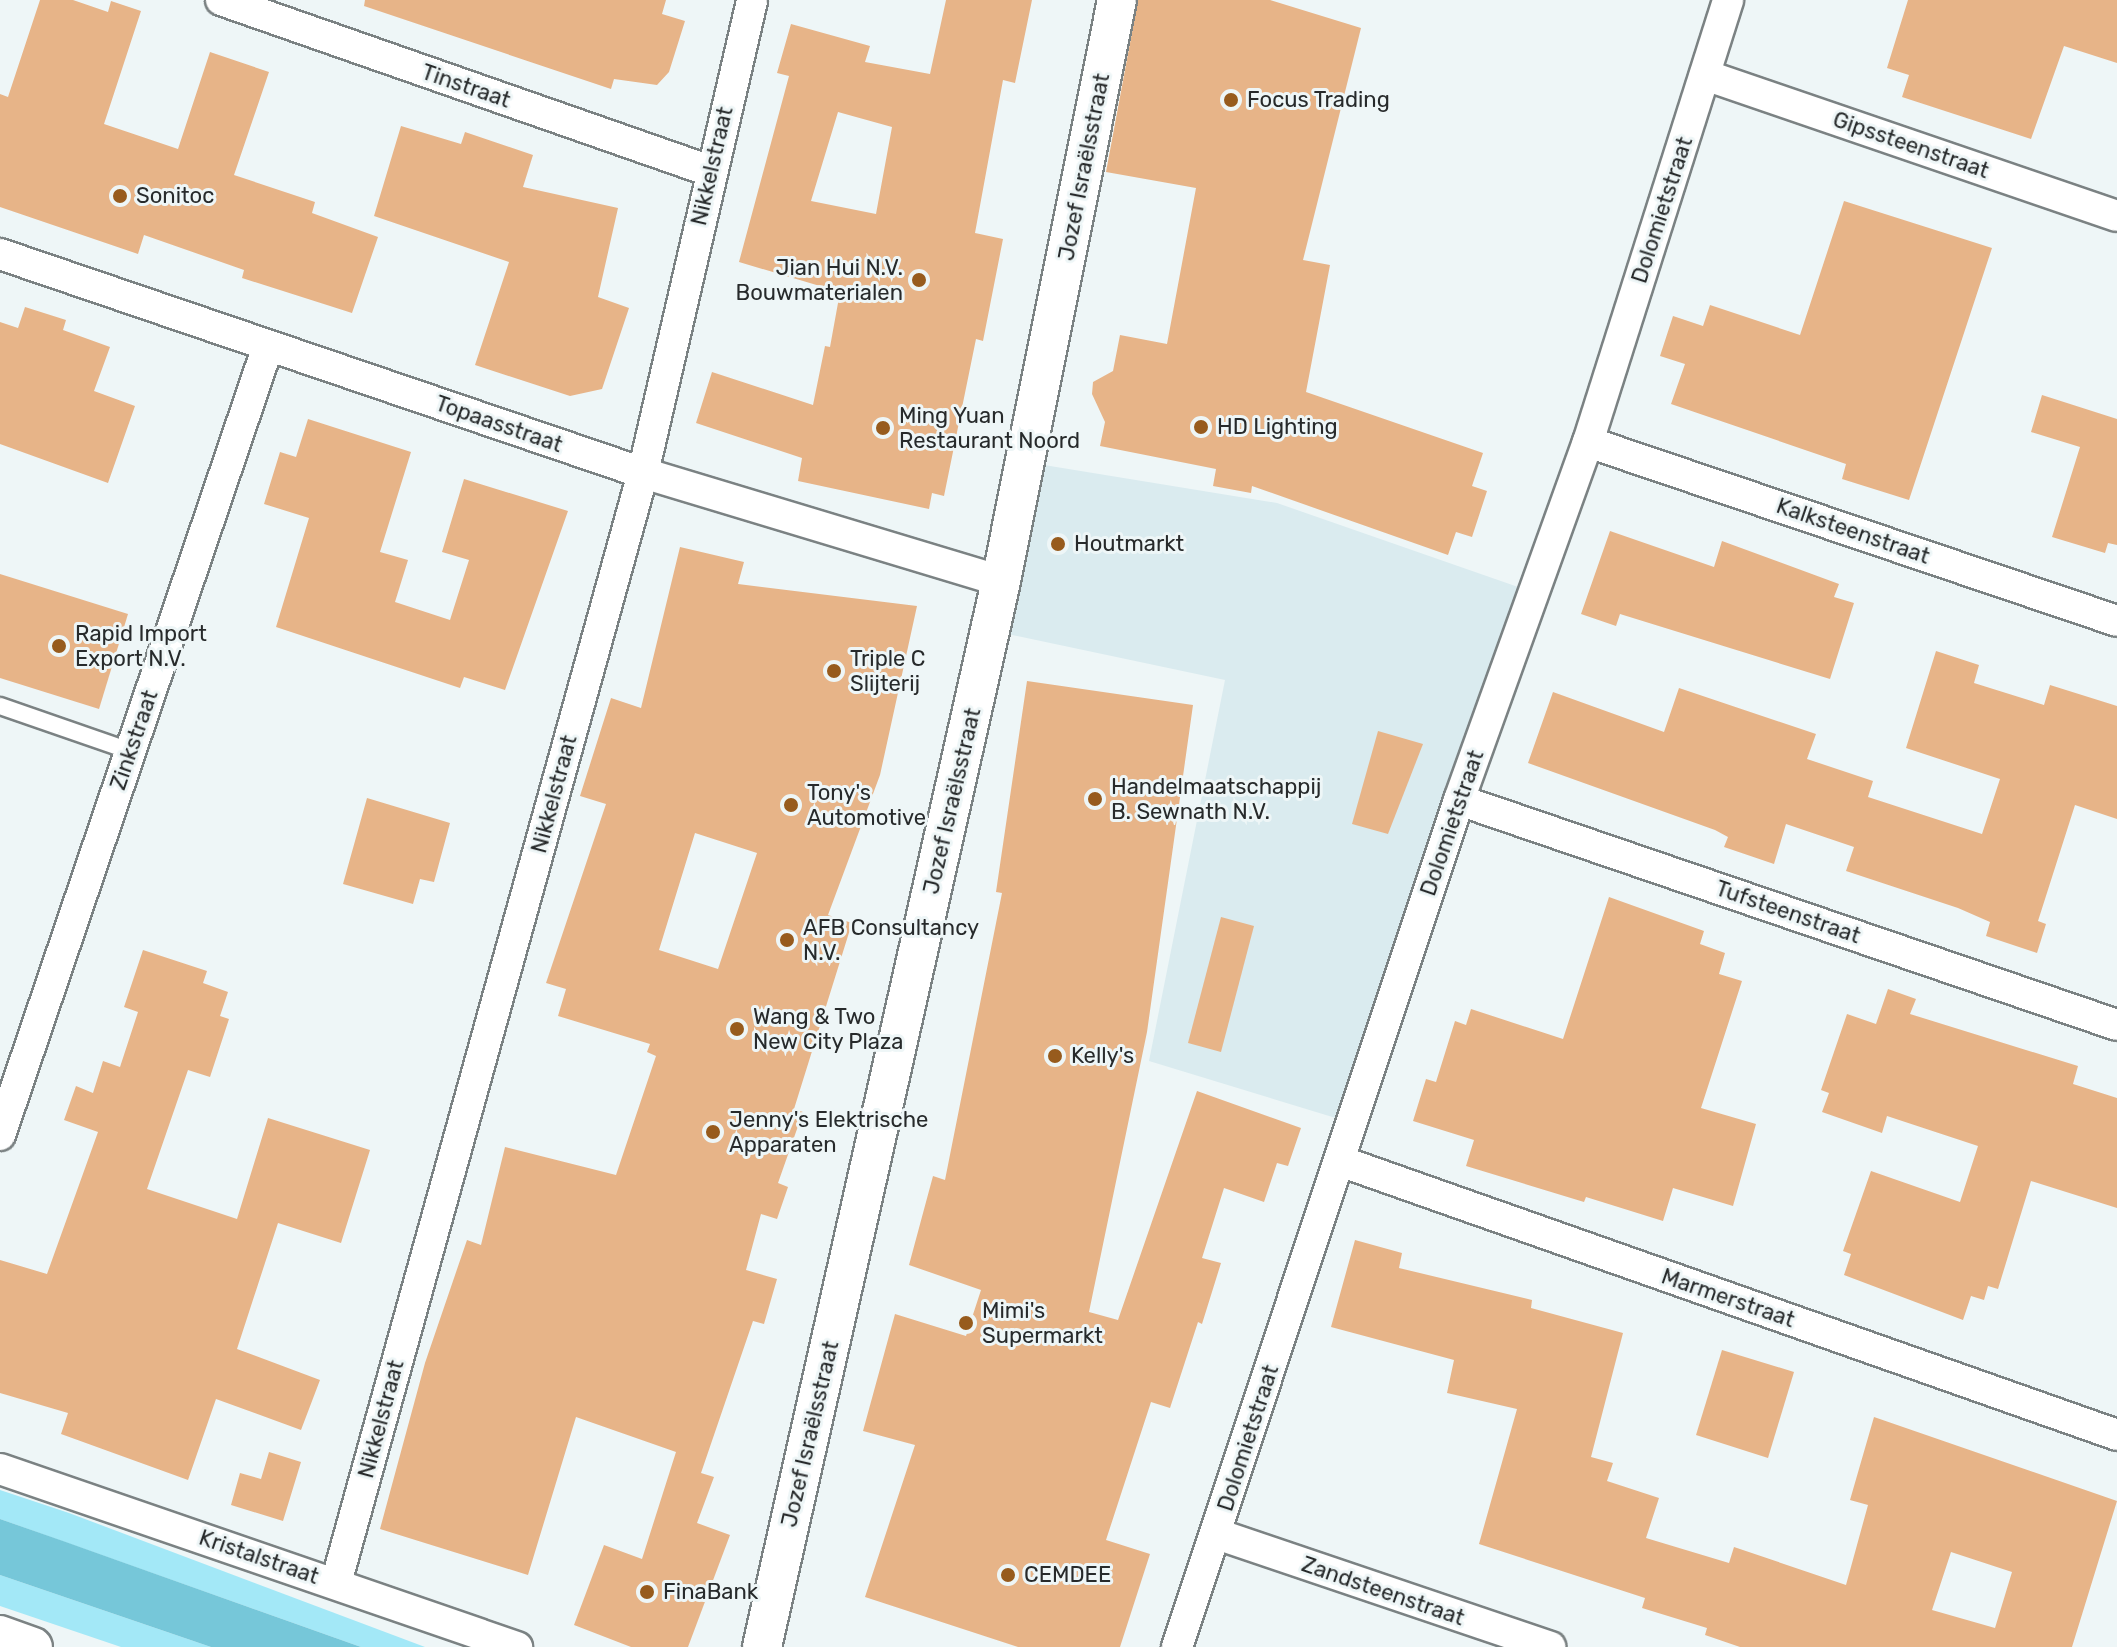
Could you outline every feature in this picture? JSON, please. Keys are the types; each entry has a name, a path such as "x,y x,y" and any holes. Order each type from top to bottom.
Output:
{"street":[{"name":"Tinstraat","path":"221,0 710,171"},
{"name":"Nikkelstraat","path":"336,1583 643,473 710,171 752,0"},
{"name":"Jozef Israëlsstraat","path":"762,1647 1001,581 1117,0"},
{"name":"Dolomietstraat","path":"1177,1647 1459,800 1588,442 1728,0"},
{"name":"Gipssteenstraat","path":"1705,75 2117,216"},
{"name":"Topaasstraat","path":"0,254 643,473 1001,581"},
{"name":"Zinkstraat","path":"0,1135 268,346"},
{"name":"Kalksteenstraat","path":"1588,442 2117,621"},
{"name":"Tufsteenstraat","path":"1459,800 2117,1025"},
{"name":"Marmerstraat","path":"1340,1161 2117,1435"},
{"name":"Kristalstraat","path":"0,1469 517,1647"},
{"name":"Zandsteenstraat","path":"1217,1534 1550,1647"}],"lane":[{"path":"0,706 130,751"}],"shaded area":[{"path":"1044,465 1277,503 1521,588 1339,1119 1149,1061 1225,680 1003,633"},
{"path":"0,1490 425,1647 361,1647 0,1519"},
{"path":"0,1519 361,1647 211,1647 0,1575"},
{"path":"0,1575 211,1647 121,1647 0,1606"}],"building":[{"path":"40,0 73,0 108,12 111,1 141,11 104,124 178,149 210,52 269,72 234,175 315,202 312,213 378,237 352,313 242,278 244,270 144,235 138,254 0,207 0,94 8,97"},
{"path":"365,0 666,0 662,14 685,21 669,72 657,85 614,79 611,89 364,6"},
{"path":"946,0 1032,0 1015,83 1003,80 975,233 1003,239 983,341 976,339 944,496 932,493 929,509 798,481 802,458 696,423 712,372 813,405 825,346 830,347 840,292 739,262 789,76 777,73 791,24 870,46 865,62 930,74","holes":["838,112 892,127 876,214 811,201"]},
{"path":"1138,0 1270,0 1361,28 1303,260 1330,265 1306,392 1483,453 1472,486 1487,491 1472,537 1456,532 1448,555 1252,486 1251,493 1213,486 1216,469 1100,446 1105,422 1092,394 1093,382 1113,371 1120,335 1167,344 1196,188 1106,172"},
{"path":"1908,0 2117,0 2117,63 2064,46 2031,139 1902,97 1909,75 1887,68"},
{"path":"401,126 461,144 465,132 533,155 523,187 618,208 598,297 629,308 602,389 570,396 475,365 509,262 374,216"},
{"path":"1844,201 1992,248 1909,500 1842,479 1846,464 1671,404 1685,364 1660,356 1673,316 1703,326 1710,305 1800,335"},
{"path":"25,307 66,320 63,330 110,347 94,391 135,406 108,483 0,444 0,322 18,328"},
{"path":"2042,395 2117,419 2117,545 2108,543 2105,553 2052,537 2080,447 2031,432"},
{"path":"308,419 411,452 380,552 408,560 395,602 450,620 469,560 442,552 464,479 568,511 505,690 464,677 460,688 276,627 309,518 264,504 280,452 296,457"},
{"path":"1610,531 1714,567 1722,541 1839,584 1834,597 1854,603 1830,679 1620,614 1616,626 1581,614"},
{"path":"680,547 744,562 738,584 917,606 880,775 828,915 852,923 794,1109 803,1112 778,1183 788,1187 777,1219 761,1214 746,1270 777,1279 764,1324 753,1321 701,1473 714,1477 697,1523 730,1535 688,1647 631,1647 574,1625 604,1545 642,1559 676,1452 576,1417 528,1575 380,1529 425,1363 467,1240 481,1245 505,1147 616,1175 656,1056 647,1052 650,1044 558,1016 566,989 546,983 606,804 580,796 611,698 641,708","holes":["695,833 757,853 718,969 659,950"]},
{"name":"Rapid Import Export N.V.","path":"0,574 128,614 99,709 0,678"},
{"path":"1936,651 1979,665 1974,683 2044,705 2050,685 2117,706 2117,819 2075,805 2038,921 2046,924 2037,953 1986,936 1990,922 1958,908 1846,871 1854,847 1786,824 1774,864 1724,847 1728,837 1715,830 1528,763 1553,692 1664,732 1679,688 1816,734 1807,759 1873,781 1868,797 1982,834 2000,779 1906,748"},
{"path":"1027,681 1193,705 1147,1032 1089,1312 1118,1320 1197,1091 1301,1128 1288,1166 1277,1163 1264,1202 1224,1188 1202,1258 1221,1263 1202,1324 1198,1322 1170,1408 1151,1402 1106,1540 1150,1554 1120,1647 1018,1647 865,1597 915,1445 863,1431 895,1314 966,1336 981,1290 909,1265 933,1176 945,1180 1002,893 996,892"},
{"path":"1378,731 1423,744 1388,834 1352,824"},
{"path":"367,798 450,823 434,882 420,879 413,904 343,884"},
{"path":"1609,897 1704,931 1700,944 1725,953 1719,974 1742,981 1701,1108 1756,1124 1733,1206 1673,1188 1663,1221 1586,1197 1584,1202 1466,1166 1474,1140 1413,1121 1426,1079 1436,1082 1455,1021 1466,1025 1471,1009 1563,1039"},
{"path":"1221,917 1254,926 1221,1052 1188,1043"},
{"path":"143,950 207,971 203,983 228,992 220,1016 229,1019 210,1077 188,1070 147,1189 237,1219 268,1118 370,1150 341,1243 278,1223 237,1349 320,1380 301,1430 216,1399 188,1480 61,1434 68,1413 0,1393 0,1260 47,1274 98,1132 64,1120 76,1086 93,1093 103,1061 120,1067 138,1012 124,1007"},
{"path":"1888,989 1916,999 1910,1014 2078,1066 2073,1084 2117,1098 2117,1208 2031,1181 1998,1289 1988,1286 1984,1300 1971,1296 1963,1320 1844,1275 1851,1254 1843,1251 1871,1171 1960,1202 1978,1146 1887,1116 1882,1133 1822,1112 1829,1093 1821,1090 1847,1014 1876,1024"},
{"path":"1355,1240 1402,1253 1399,1268 1532,1300 1531,1308 1623,1333 1591,1457 1613,1463 1607,1481 1659,1498 1646,1538 1729,1563 1734,1547 1846,1585 1868,1505 1850,1500 1874,1417 2117,1501 2072,1647 1740,1647 1705,1635 1707,1628 1642,1608 1645,1598 1479,1544 1517,1409 1447,1393 1454,1360 1331,1327","holes":["1951,1552 2012,1572 1995,1628 1932,1610"]},
{"path":"1722,1350 1794,1372 1768,1458 1696,1435"},
{"path":"269,1452 301,1462 283,1521 231,1505 240,1473 261,1479"}],"place":[{"name":"Focus Trading","path":"1231,100"},
{"name":"Sonitoc","path":"120,196"},
{"name":"Jian Hui N.V. Bouwmaterialen","path":"919,280"},
{"name":"HD Lighting","path":"1201,427"},
{"name":"Ming Yuan Restaurant Noord","path":"883,428"},
{"name":"Houtmarkt","path":"1058,544"},
{"name":"Rapid Import Export N.V.","path":"59,646"},
{"name":"Triple C Slijterij","path":"834,671"},
{"name":"Handelmaatschappij B. Sewnath N.V.","path":"1095,799"},
{"name":"Tony's Automotive","path":"791,805"},
{"name":"AFB Consultancy N.V.","path":"787,940"},
{"name":"Wang & Two New City Plaza","path":"737,1029"},
{"name":"Kelly's","path":"1055,1056"},
{"name":"Jenny's Elektrische Apparaten","path":"713,1132"},
{"name":"Mimi's Supermarkt","path":"966,1323"},
{"name":"CEMDEE","path":"1008,1575"},
{"name":"FinaBank","path":"647,1592"}]}
